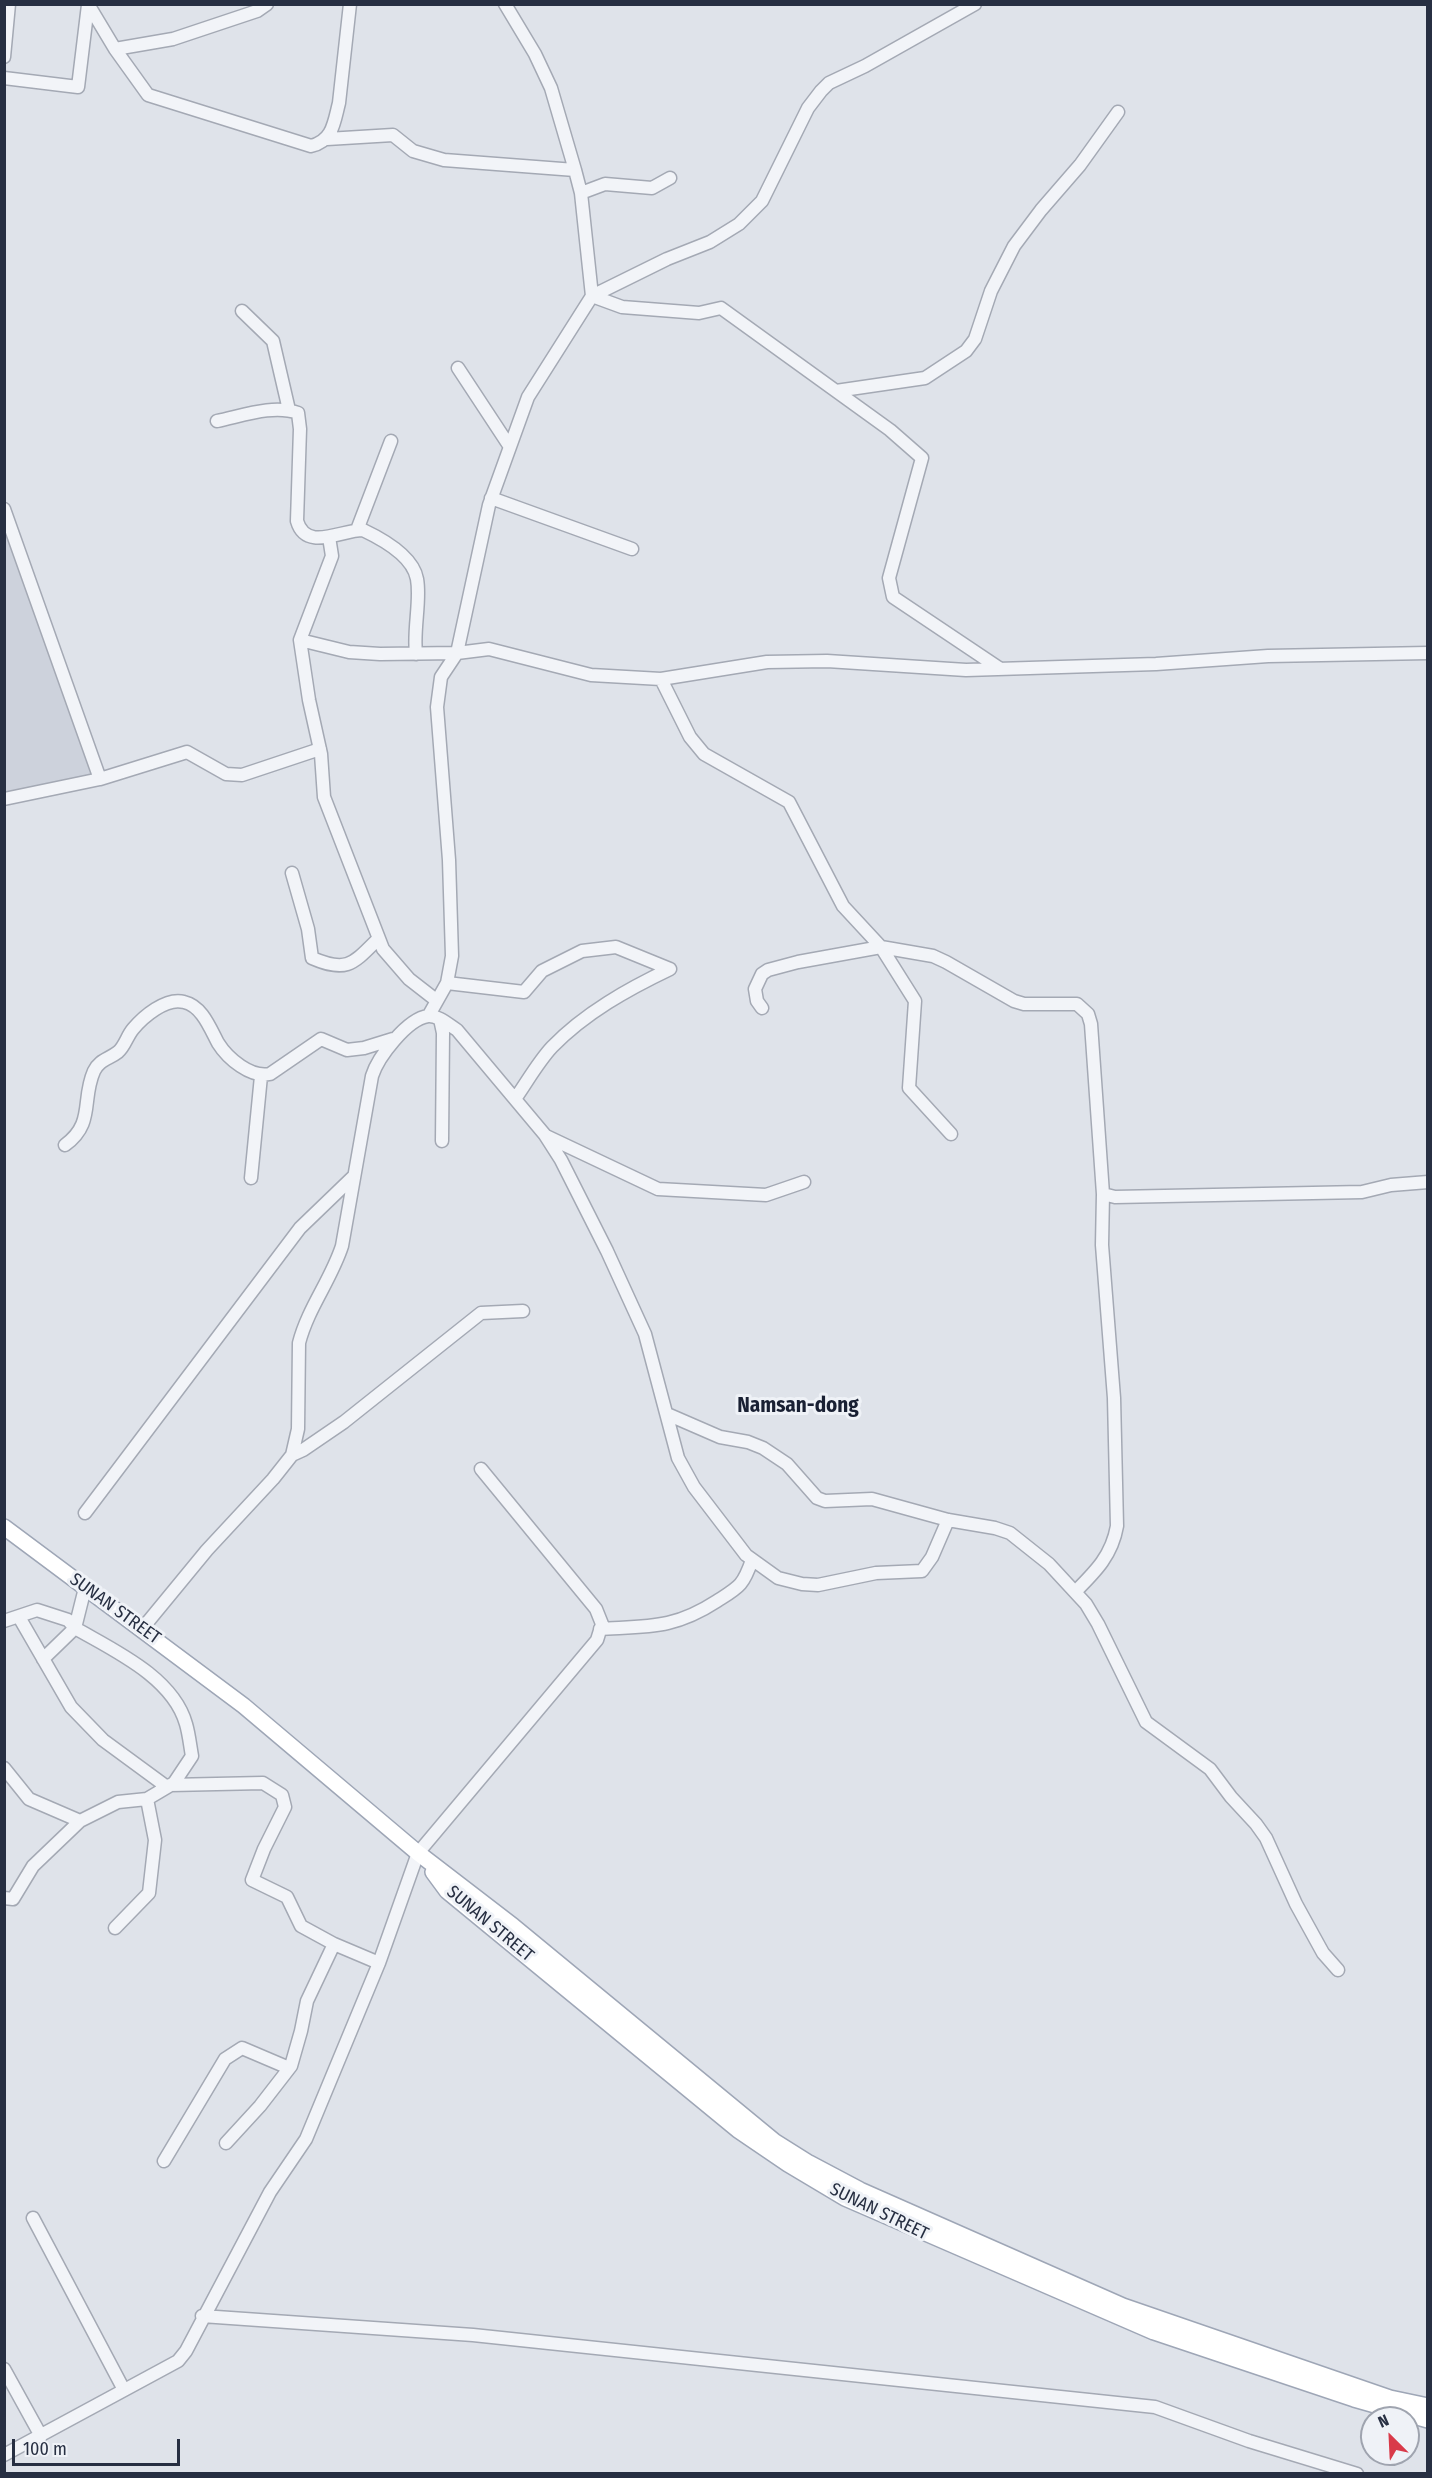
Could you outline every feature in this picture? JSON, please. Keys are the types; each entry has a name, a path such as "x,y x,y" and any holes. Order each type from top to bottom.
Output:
{"main road":[{"name":"SUNAN STREET","path":"4,1527 244,1706 418,1853 513,1926 726,2104 774,2141 809,2163 910,2214 1123,2306 1390,2398 1428,2406"},
{"name":"SUNAN STREET","path":"418,1853 447,1891 738,2130 788,2164 845,2198 1154,2332 1353,2398 1428,2420"}],"street":[{"path":"4,57 9,4"},
{"path":"88,4 115,49 148,95 311,146 320,144 331,134 339,103 351,4"},
{"path":"4,78 78,87 88,4"},
{"path":"115,49 172,39 258,10 267,4"},
{"path":"505,4 535,54 551,88 581,193 592,296"},
{"path":"442,1141 443,1033 434,1017 436,1000 447,983 452,956 452,929 437,707 441,676 457,653 491,498 528,397 592,296 667,259 710,242 739,224 762,201 808,108 829,83 865,66 975,4"},
{"path":"836,391 925,378 966,351 975,339 991,291 1014,246 1041,210 1080,165 1118,112"},
{"path":"327,139 393,135 413,151 444,160 575,170"},
{"path":"581,193 604,184 652,188 670,178"},
{"path":"592,296 622,307 699,313 722,308 890,430 922,458 889,578 893,597 999,668"},
{"path":"242,310 273,341 289,410"},
{"path":"458,368 510,447"},
{"path":"217,422 274,410 289,410 298,413 300,429 297,521 300,530 307,536 316,538 357,530 373,535 401,554 417,578 414,634 416,654"},
{"path":"357,530 391,441"},
{"path":"491,498 632,549"},
{"path":"4,509 100,779"},
{"path":"329,537 332,556 300,640 309,700 320,749 326,804 383,949 410,979 436,1000"},
{"path":"300,640 349,652 416,654 457,653 489,649 591,675 661,679 767,662 828,661 966,670 1156,664 1268,656 1428,653"},
{"path":"661,679 690,736 704,754 789,802 843,906 882,947 915,1000 909,1088 951,1134"},
{"path":"4,799 100,779 187,752 226,774 242,775 320,749"},
{"path":"292,873 308,929 312,958 329,965 342,967 355,962 378,939"},
{"path":"447,983 524,992 542,971 582,951 616,947 670,969 638,984 578,1023 550,1049 515,1099"},
{"path":"762,1008 757,1001 755,988 762,974 768,970 798,962 882,947 933,956 1024,1004 1068,1003 1077,1004 1083,1008 1091,1024 1103,1194 1102,1245 1114,1398 1117,1526 1114,1544 1104,1561 1076,1590"},
{"path":"64,1145 82,1128 93,1074 98,1064 120,1051 132,1029 158,1008 170,1003 183,1001 201,1014 219,1045 250,1071 261,1076 270,1074 321,1039 347,1050 364,1048 397,1037"},
{"path":"142,1629 207,1550 273,1479 291,1455 298,1429 299,1343 311,1311 339,1256 367,1096 374,1070 388,1046 419,1019 434,1017 456,1030 545,1135 561,1160 640,1322 678,1458 684,1471 725,1530 752,1560 778,1578 818,1585 865,1574 922,1571 932,1557 948,1520"},
{"path":"250,1178 261,1076"},
{"path":"545,1135 658,1190 766,1195 804,1182"},
{"path":"85,1513 300,1228 354,1176"},
{"path":"1103,1194 1115,1197 1362,1192 1391,1185 1428,1182"},
{"path":"291,1455 303,1450 344,1422 481,1313 522,1311"},
{"path":"667,1414 720,1437 748,1442 763,1448 787,1464 809,1491 825,1502 872,1499 948,1520 1010,1533 1076,1590 1098,1624 1146,1722 1210,1769 1231,1797 1256,1824 1266,1838 1296,1904 1323,1953 1338,1970"},
{"path":"4,2455 178,2361 270,2192 306,2139 379,1963 418,1853 597,1640 602,1624 596,1609 481,1469"},
{"path":"600,1629 674,1623 695,1615 741,1586 752,1560"},
{"path":"43,1659 75,1628 84,1588"},
{"path":"4,1621 37,1610 68,1620 75,1628 140,1666 173,1697 186,1722 192,1756 168,1786 147,1799 118,1802 80,1821 33,1866 13,1899 4,1898"},
{"path":"19,1617 71,1707 103,1740 168,1786 263,1783 282,1795 285,1807 264,1849 252,1880 286,1898 302,1926 334,1944 379,1963"},
{"path":"4,1768 29,1798 80,1821"},
{"path":"115,1928 149,1893 155,1840 147,1799"},
{"path":"226,2143 260,2106 289,2068 301,2031 307,2001 334,1944"},
{"path":"164,2161 225,2059 242,2048 289,2068"},
{"path":"33,2218 124,2390"},
{"path":"202,2316 517,2340 1155,2407 1248,2441 1357,2474"},
{"path":"4,2369 41,2436"}],"shaded area":[{"path":"4,509 100,779 4,799"}],"district":[{"name":"Namsan-dong","path":"798,1406"}]}
